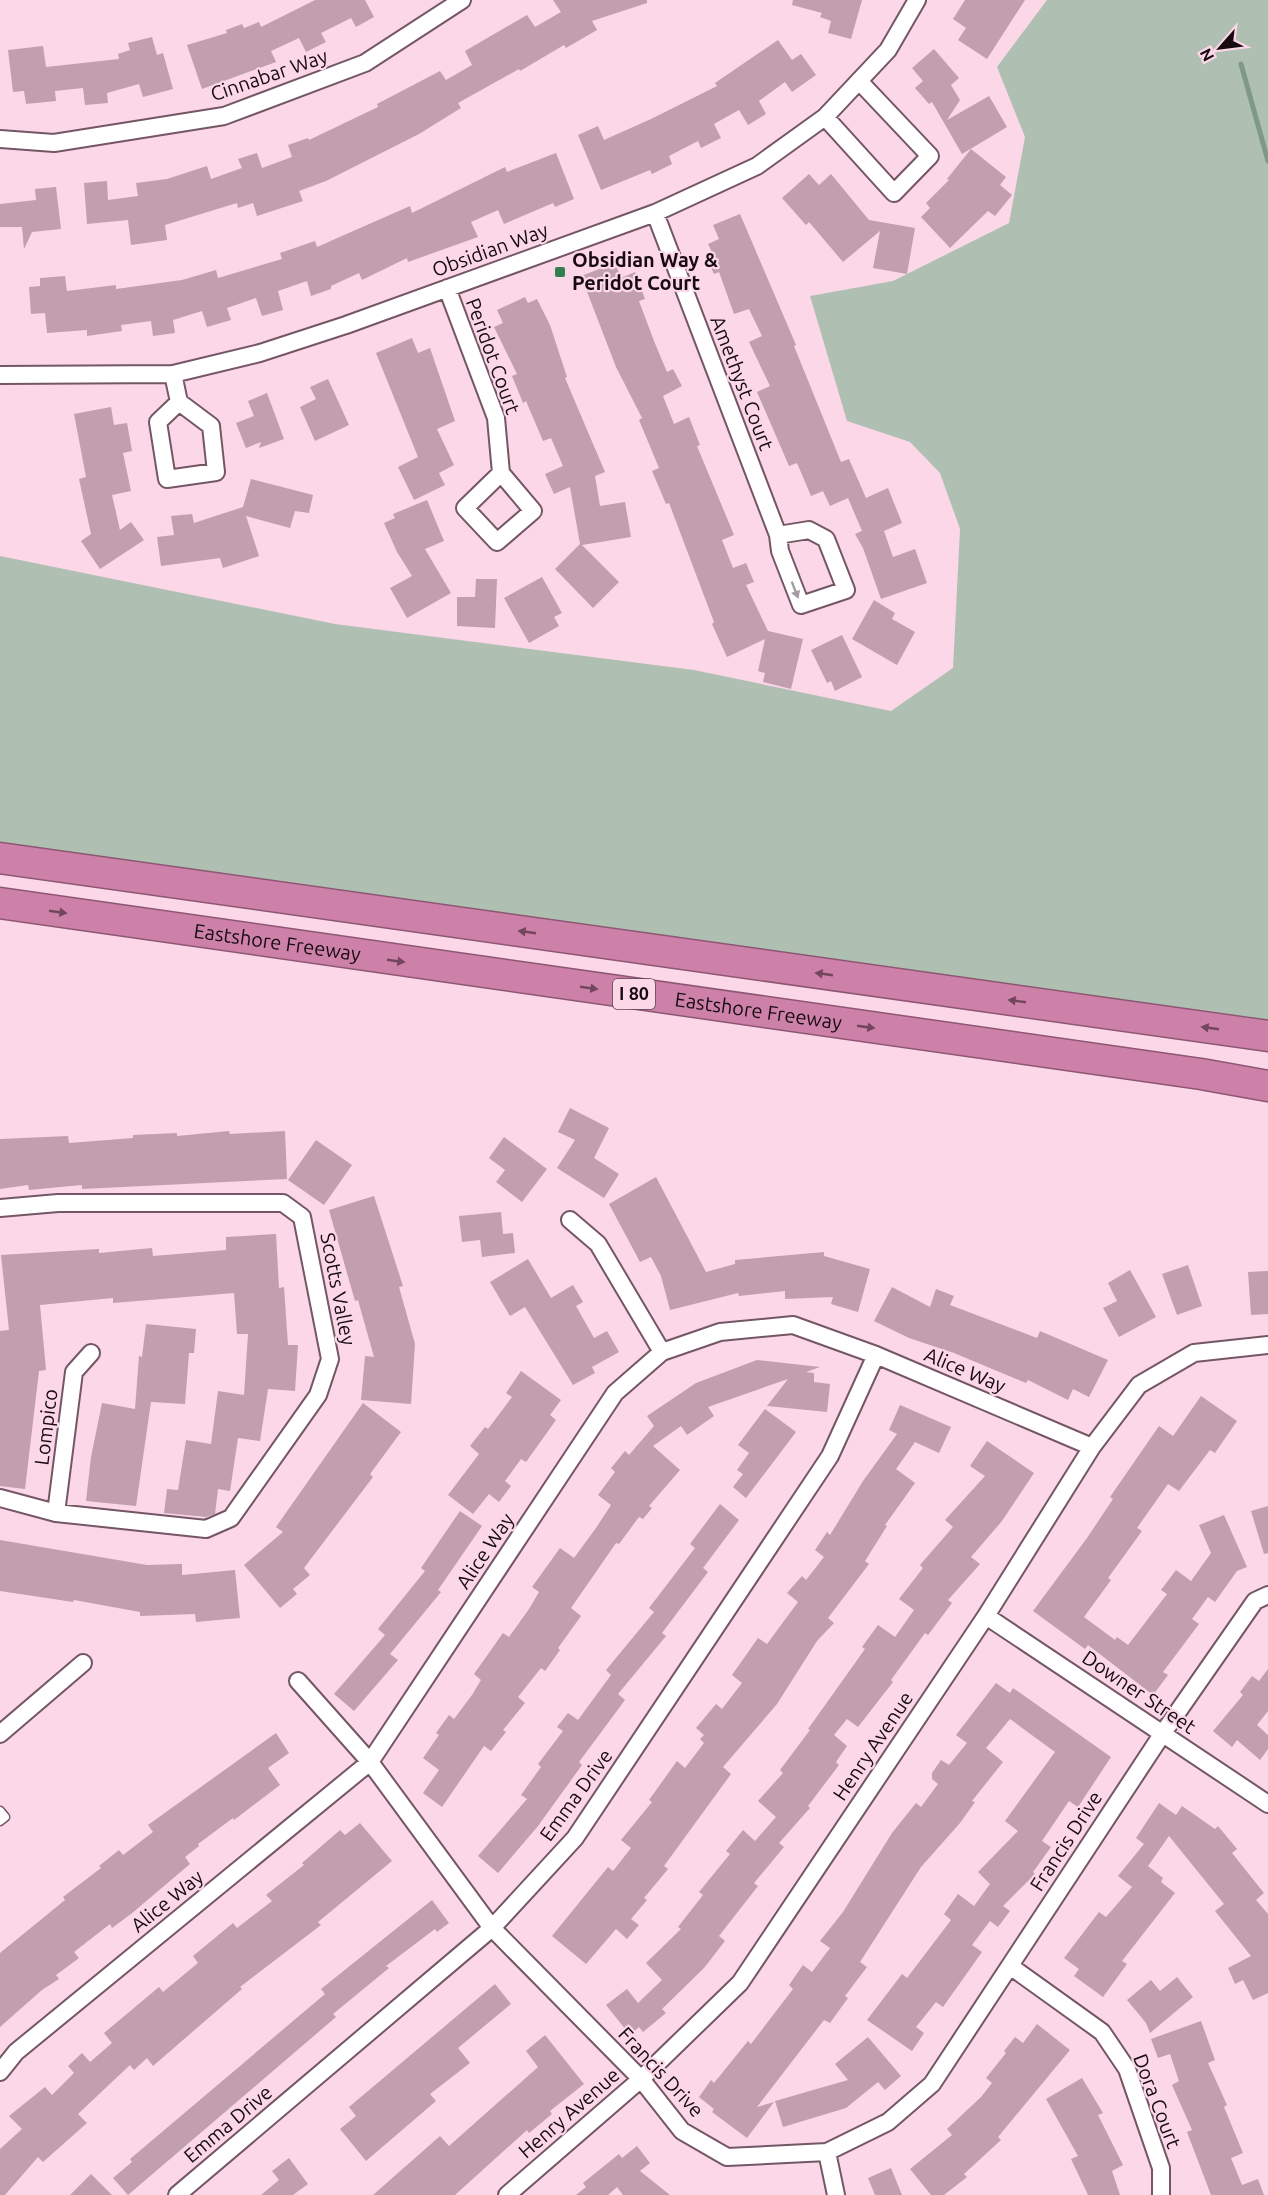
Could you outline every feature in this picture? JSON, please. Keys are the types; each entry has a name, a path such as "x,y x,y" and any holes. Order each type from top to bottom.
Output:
{"highway":[{"name":"I 80","path":"0,858 1268,1036"},
{"name":"Eastshore Freeway","path":"0,903 1201,1074 1268,1086"}],"street":[{"name":"Cinnabar Way","path":"0,139 54,143 224,116 365,63 462,0"},
{"name":"Obsidian Way","path":"0,375 173,374 260,353 654,213 757,166 825,117 888,50 917,0"},
{"path":"825,117 894,193 930,156 860,82"},
{"name":"Amethyst Court","path":"654,213 778,535 780,551 801,606 846,590 826,539 809,530 778,535"},
{"name":"Peridot Court","path":"447,288 496,418 501,473"},
{"path":"173,374 179,402 211,426 216,472 166,479 158,422 179,402"},
{"name":"Scotts Valley","path":"0,1208 58,1203 283,1203 302,1217 330,1359 318,1395 231,1518 206,1529 56,1513 0,1498"},
{"path":"570,1220 598,1244 662,1352"},
{"name":"Alice Way","path":"0,2072 16,2052 370,1762 615,1393 662,1352 720,1332 793,1325 876,1355 1092,1447"},
{"name":"Henry Avenue","path":"507,2195 641,2079 740,1983 986,1616 1092,1447 1139,1385 1194,1353 1268,1345"},
{"name":"Lompico","path":"56,1513 74,1372 91,1353"},
{"name":"Emma Drive","path":"177,2195 492,1928 575,1838 830,1456 876,1355"},
{"name":"Francis Drive","path":"298,1681 370,1762 492,1928 641,2079 682,2131 728,2157 827,2152 888,2122 932,2084 1163,1733 1255,1601 1268,1595"},
{"name":"Downer Street","path":"986,1616 1268,1804"},
{"path":"0,1734 83,1663"},
{"name":"Dora Court","path":"1010,1966 1102,2032 1127,2069 1161,2168 1161,2195"},
{"path":"827,2152 836,2195"}],"lane":[{"path":"0,1811 5,1817 0,1821"}],"green space":[{"path":"1047,0 1268,0 1268,1036 0,858 0,556 335,624 694,670 891,711 953,668 960,529 940,473 910,442 847,421 810,296 893,281 1009,223 1025,137 997,67"}],"building":[{"path":"315,0 365,0 374,17 356,27 351,18 321,33 326,42 306,52 299,38 271,51 276,62 202,89 187,45 227,33 226,30 242,24 244,28 259,22 261,27"},
{"path":"553,0 647,0 647,3 592,21 597,30 566,48 564,45 458,103 461,108 419,134 326,181 299,191 303,201 257,216 253,203 238,208 237,203 165,225 167,240 131,245 128,220 87,224 84,183 107,181 108,200 138,196 136,183 167,179 207,166 211,179 242,168 238,159 257,153 262,168 292,157 288,145 308,138 309,140 378,107 377,104 440,71 446,80 472,65 465,51 527,15 535,27 561,12"},
{"path":"793,0 862,0 851,39 828,33 831,21 820,17 822,13 792,5"},
{"path":"965,0 1025,0 987,59 958,40 966,28 953,19"},
{"path":"152,37 157,55 163,53 173,89 143,97 139,84 107,93 108,103 85,105 83,88 55,91 56,101 26,104 24,91 13,92 8,50 43,46 46,67 119,59 118,54 130,50 128,43"},
{"path":"778,40 792,60 801,54 816,75 792,92 785,82 759,101 766,114 748,125 739,110 714,124 721,138 701,148 698,141 669,156 672,164 652,174 650,170 601,190 578,135 598,126 604,140 651,119 717,86 715,83"},
{"path":"934,49 959,78 951,85 960,100 947,120 989,96 1007,127 962,154 932,102 929,104 915,88 923,81 912,68"},
{"path":"971,149 1006,177 1000,185 1012,195 995,216 988,211 950,248 921,217 930,208 926,203 949,180 947,179"},
{"path":"556,153 574,199 555,207 553,203 504,224 498,210 471,222 478,237 408,262 407,258 362,280 359,273 331,286 331,289 311,296 307,281 278,291 283,310 262,316 256,298 227,308 231,320 207,327 202,311 173,320 175,333 153,336 151,321 121,325 122,331 87,336 87,330 47,333 45,313 31,314 29,287 40,286 40,278 65,276 67,291 116,285 116,289 182,280 216,270 218,278 282,259 280,253 315,241 317,247 410,206 412,213 505,167 507,172"},
{"path":"809,174 819,185 831,174 869,220 915,228 907,274 873,268 880,231 843,262 809,222 806,225 782,198"},
{"path":"56,187 61,229 32,232 24,249 22,227 0,227 0,204 36,200 35,189"},
{"path":"740,214 796,345 794,346 841,462 849,459 866,498 888,488 902,523 884,531 893,557 915,549 927,583 881,599 863,548 855,534 862,531 848,498 830,506 823,491 811,496 797,463 789,466 757,392 770,386 749,342 762,336 749,309 734,314 719,272 714,274 707,259 714,256 708,244 719,239 713,225"},
{"path":"615,263 621,278 635,272 645,299 639,301 654,341 667,372 673,369 682,386 663,396 674,424 689,417 700,445 697,446 734,535 722,540 733,568 746,563 754,582 746,585 768,631 803,639 791,689 763,682 765,673 758,671 765,639 727,657 712,624 714,622 669,503 666,504 652,471 659,468 639,420 642,418 616,367 581,276"},
{"path":"525,297 528,303 537,299 550,325 567,377 565,378 605,472 595,476 600,506 625,502 631,537 582,545 619,582 593,608 555,569 580,544 570,487 554,494 545,474 563,466 551,438 543,441 526,401 523,403 512,376 517,374 494,327 503,323 497,310"},
{"path":"412,338 418,353 430,348 455,421 437,429 454,465 439,473 445,485 414,500 398,467 418,457 376,353"},
{"path":"328,379 349,425 315,441 300,407 316,399 310,387"},
{"path":"267,393 284,439 259,448 261,442 246,448 236,423 254,416 248,401"},
{"path":"111,407 114,425 127,423 132,451 123,453 131,491 112,495 120,530 131,522 144,540 100,569 81,541 91,534 79,479 86,477 74,414"},
{"path":"251,479 313,495 309,513 295,511 290,528 246,516 259,556 223,568 220,558 161,566 157,537 174,535 171,516 192,514 194,523 243,507"},
{"path":"427,500 444,541 425,549 451,593 407,618 390,588 412,576 397,552 384,523 395,518 393,514"},
{"path":"542,577 562,613 554,617 559,626 529,643 504,598"},
{"path":"476,579 497,579 495,628 457,626 457,597 475,597"},
{"path":"874,600 895,613 892,619 915,632 897,665 852,639"},
{"path":"842,635 862,677 835,691 831,681 827,683 811,650"},
{"path":"570,1108 609,1128 594,1158 619,1174 604,1198 557,1168 575,1140 558,1132"},
{"path":"229,1131 230,1134 285,1131 287,1179 82,1189 82,1185 29,1190 28,1185 0,1189 0,1139 68,1136 69,1143 133,1138 133,1135 177,1133 177,1136"},
{"path":"504,1137 547,1169 522,1202 496,1182 505,1170 489,1158"},
{"path":"316,1140 352,1165 324,1205 288,1180"},
{"path":"656,1177 706,1272 735,1264 735,1260 824,1252 824,1256 870,1269 858,1312 831,1304 833,1297 785,1299 785,1291 739,1296 738,1293 670,1310 661,1276 651,1257 640,1262 609,1204"},
{"path":"374,1196 403,1286 399,1287 415,1344 411,1404 361,1400 365,1356 374,1357 329,1210"},
{"path":"501,1212 503,1234 513,1233 515,1253 482,1257 480,1240 462,1242 459,1216"},
{"path":"276,1234 279,1288 284,1287 288,1345 298,1345 295,1391 268,1389 260,1441 238,1438 230,1491 218,1489 215,1514 206,1517 164,1513 167,1489 178,1490 186,1440 211,1444 218,1391 244,1395 248,1334 237,1334 234,1293 113,1303 113,1298 40,1305 46,1370 39,1371 25,1489 0,1486 0,1331 9,1330 1,1255 99,1249 99,1253 152,1248 153,1256 226,1250 226,1237"},
{"path":"528,1259 551,1298 573,1285 583,1302 576,1306 594,1338 607,1331 619,1352 592,1367 595,1373 573,1385 525,1307 510,1316 490,1282"},
{"path":"1188,1265 1202,1306 1177,1315 1162,1274"},
{"path":"1130,1270 1156,1317 1119,1337 1103,1308 1117,1301 1108,1283"},
{"path":"1268,1271 1268,1314 1251,1315 1248,1272"},
{"path":"892,1287 930,1307 936,1289 954,1296 950,1305 1037,1338 1040,1331 1108,1360 1089,1397 1073,1389 1068,1400 1028,1380 1026,1383 954,1353 909,1338 874,1321"},
{"path":"146,1324 196,1329 194,1353 189,1353 185,1404 151,1402 136,1506 86,1501 91,1457 102,1403 135,1409 139,1356 142,1357"},
{"path":"757,1360 820,1367 806,1372 814,1373 814,1382 830,1384 827,1412 767,1406 788,1379 708,1407 714,1416 687,1435 681,1426 653,1446 680,1470 649,1506 652,1508 643,1519 639,1517 619,1544 616,1543 571,1608 581,1616 545,1671 541,1668 518,1697 525,1703 503,1730 506,1732 491,1751 484,1746 442,1807 423,1793 439,1770 423,1758 439,1735 436,1733 449,1715 454,1719 472,1695 481,1680 474,1674 503,1633 509,1637 529,1609 539,1592 532,1587 560,1548 574,1558 596,1528 611,1505 598,1495 615,1472 611,1468 625,1451 629,1455 654,1426 647,1416 696,1383"},
{"path":"521,1371 561,1400 550,1415 556,1420 526,1462 521,1459 505,1481 511,1486 499,1502 489,1494 473,1514 448,1495 479,1454 470,1446 485,1427 488,1429 512,1397 506,1393"},
{"path":"1201,1396 1237,1421 1215,1453 1210,1450 1179,1491 1168,1484 1137,1528 1142,1531 1108,1578 1111,1580 1084,1617 1115,1640 1117,1637 1128,1645 1167,1594 1161,1590 1176,1570 1191,1581 1211,1553 1199,1525 1224,1515 1247,1567 1237,1571 1215,1602 1208,1597 1192,1619 1199,1624 1163,1672 1168,1675 1153,1695 1088,1645 1085,1649 1033,1611 1087,1538 1113,1499 1110,1497 1159,1426 1173,1436"},
{"path":"363,1403 401,1432 370,1474 373,1477 304,1568 310,1575 293,1589 297,1594 280,1608 244,1565 283,1532 276,1527"},
{"path":"900,1405 951,1427 939,1453 915,1442 896,1469 915,1483 885,1525 887,1526 865,1561 869,1564 828,1618 834,1623 817,1641 777,1704 723,1767 731,1774 664,1866 668,1869 644,1898 647,1900 631,1919 639,1925 627,1939 616,1929 586,1964 552,1936 608,1867 613,1871 631,1848 621,1840 652,1802 649,1800 677,1761 685,1768 704,1743 700,1739 704,1735 696,1728 716,1704 722,1709 742,1683 732,1675 758,1638 767,1644 798,1602 787,1593 802,1576 806,1580 824,1557 815,1550 827,1532 830,1535 863,1481 897,1434 889,1430"},
{"path":"765,1409 796,1432 746,1498 733,1487 743,1474 737,1470 749,1453 738,1445"},
{"path":"987,1441 1034,1473 1002,1521 971,1557 980,1564 948,1600 952,1603 928,1635 925,1633 891,1680 893,1682 858,1727 847,1719 834,1735 847,1746 836,1762 839,1765 808,1806 810,1808 779,1843 784,1847 754,1883 758,1886 719,1936 725,1941 704,1968 662,2009 666,2013 643,2032 639,2027 630,2035 606,2005 627,1989 638,2003 662,1980 646,1963 681,1929 678,1927 703,1895 699,1892 730,1854 726,1851 743,1830 755,1841 776,1817 758,1801 783,1773 780,1770 865,1649 862,1647 878,1625 895,1637 914,1610 899,1599 923,1568 920,1565 953,1527 945,1520 985,1476 970,1466"},
{"path":"720,1504 739,1520 703,1568 708,1572 662,1633 666,1636 618,1694 625,1700 579,1762 582,1765 538,1826 498,1873 478,1856 527,1799 521,1795 541,1767 538,1764 563,1731 557,1727 568,1713 578,1720 611,1675 606,1670 654,1612 649,1608 695,1548 690,1544"},
{"path":"1268,1506 1268,1553 1264,1554 1251,1511"},
{"path":"460,1511 482,1526 438,1590 441,1592 390,1654 398,1660 354,1711 334,1694 385,1635 378,1629 425,1571 421,1568"},
{"path":"0,1540 147,1565 182,1564 182,1575 235,1570 240,1618 196,1622 195,1614 140,1616 140,1612 74,1600 73,1602 0,1591"},
{"path":"1268,1669 1268,1711 1257,1725 1268,1735 1268,1749 1260,1760 1237,1740 1232,1747 1213,1731 1243,1695 1240,1692 1252,1676 1259,1681"},
{"path":"996,1683 1010,1693 1013,1688 1111,1757 1078,1807 1069,1801 1042,1841 1051,1847 1033,1872 1035,1874 1003,1906 1010,1911 998,1927 990,1921 972,1945 982,1952 943,2007 936,2002 916,2027 924,2033 912,2051 867,2020 902,1974 907,1978 951,1920 944,1914 958,1894 974,1906 990,1884 978,1872 1018,1831 1005,1821 1055,1752 1010,1719 986,1748 1003,1762 972,1801 975,1802 960,1823 921,1867 860,1962 867,1967 845,1996 848,1998 830,2023 824,2020 757,2107 774,2102 747,2138 712,2112 714,2109 699,2097 711,2080 714,2083 748,2041 751,2044 793,1989 789,1985 803,1965 812,1972 830,1948 820,1941 843,1912 892,1833 916,1803 921,1807 938,1784 932,1779 932,1773 941,1760 949,1765 967,1743 956,1735"},
{"path":"276,1733 289,1753 268,1768 280,1785 198,1844 199,1846 185,1857 190,1864 131,1914 112,1928 110,1924 74,1952 79,1958 56,1975 59,1979 42,1990 0,2027 0,1953 65,1900 63,1897 101,1868 99,1866 119,1850 123,1855 153,1832 148,1825"},
{"path":"1159,1803 1176,1815 1182,1806 1215,1829 1218,1826 1237,1849 1232,1853 1264,1893 1256,1900 1268,1914 1268,1993 1253,2000 1243,1980 1235,1984 1228,1968 1251,1956 1215,1911 1224,1904 1169,1836 1148,1866 1163,1878 1161,1882 1175,1893 1122,1961 1127,1964 1103,1997 1074,1976 1079,1969 1064,1958 1099,1912 1106,1917 1132,1887 1118,1876 1144,1844 1136,1838"},
{"path":"360,1823 392,1861 318,1922 321,1925 240,1987 242,1989 153,2066 147,2058 134,2070 130,2065 78,2114 87,2123 43,2162 38,2157 5,2195 0,2195 0,2149 22,2129 9,2116 45,2087 52,2095 74,2073 68,2066 82,2053 90,2062 112,2043 104,2033 159,1987 163,1992 198,1963 193,1956 233,1923 237,1928 272,1901 266,1895 304,1865 302,1863 340,1830 345,1835"},
{"path":"432,1900 449,1923 437,1932 435,1929 386,1966 389,1968 333,2014 336,2017 128,2195 113,2178 132,2162 130,2159 325,1994 321,1989"},
{"path":"1177,1977 1193,1997 1150,2033 1146,2023 1127,2000 1151,1980 1160,1991"},
{"path":"495,1984 511,2004 458,2048 470,2063 430,2094 436,2101 366,2161 340,2129 356,2116 349,2107"},
{"path":"1201,2021 1215,2060 1208,2063 1227,2105 1224,2107 1243,2153 1231,2158 1242,2185 1258,2179 1264,2195 1211,2195 1187,2132 1192,2130 1172,2085 1179,2081 1170,2054 1158,2058 1151,2039"},
{"path":"1037,2024 1070,2050 998,2137 1001,2140 964,2174 967,2177 944,2195 931,2195 910,2169 952,2135 947,2129 981,2097 992,2083 986,2078 1006,2053 1004,2051 1015,2037 1023,2043"},
{"path":"545,2035 584,2084 550,2111 552,2114 529,2133 527,2130 455,2195 373,2195 440,2136 449,2146 538,2067 526,2051"},
{"path":"868,2037 901,2076 885,2090 878,2082 846,2108 783,2127 775,2101 848,2080 835,2064"},
{"path":"1082,2078 1103,2113 1098,2115 1123,2165 1112,2171 1120,2195 1088,2195 1071,2159 1078,2156 1046,2099"},
{"path":"637,2146 650,2163 640,2171 670,2195 623,2195 617,2187 608,2195 576,2195 586,2187 583,2183 619,2154 622,2158"},
{"path":"289,2158 308,2184 293,2195 261,2195 279,2180 272,2171"},
{"path":"891,2168 902,2195 875,2195 868,2178"},
{"path":"91,2174 112,2195 70,2195"}],"waterway":[{"path":"1241,64 1268,161"}],"place":[{"name":"Obsidian Way & Peridot Court","path":"560,272"}]}
